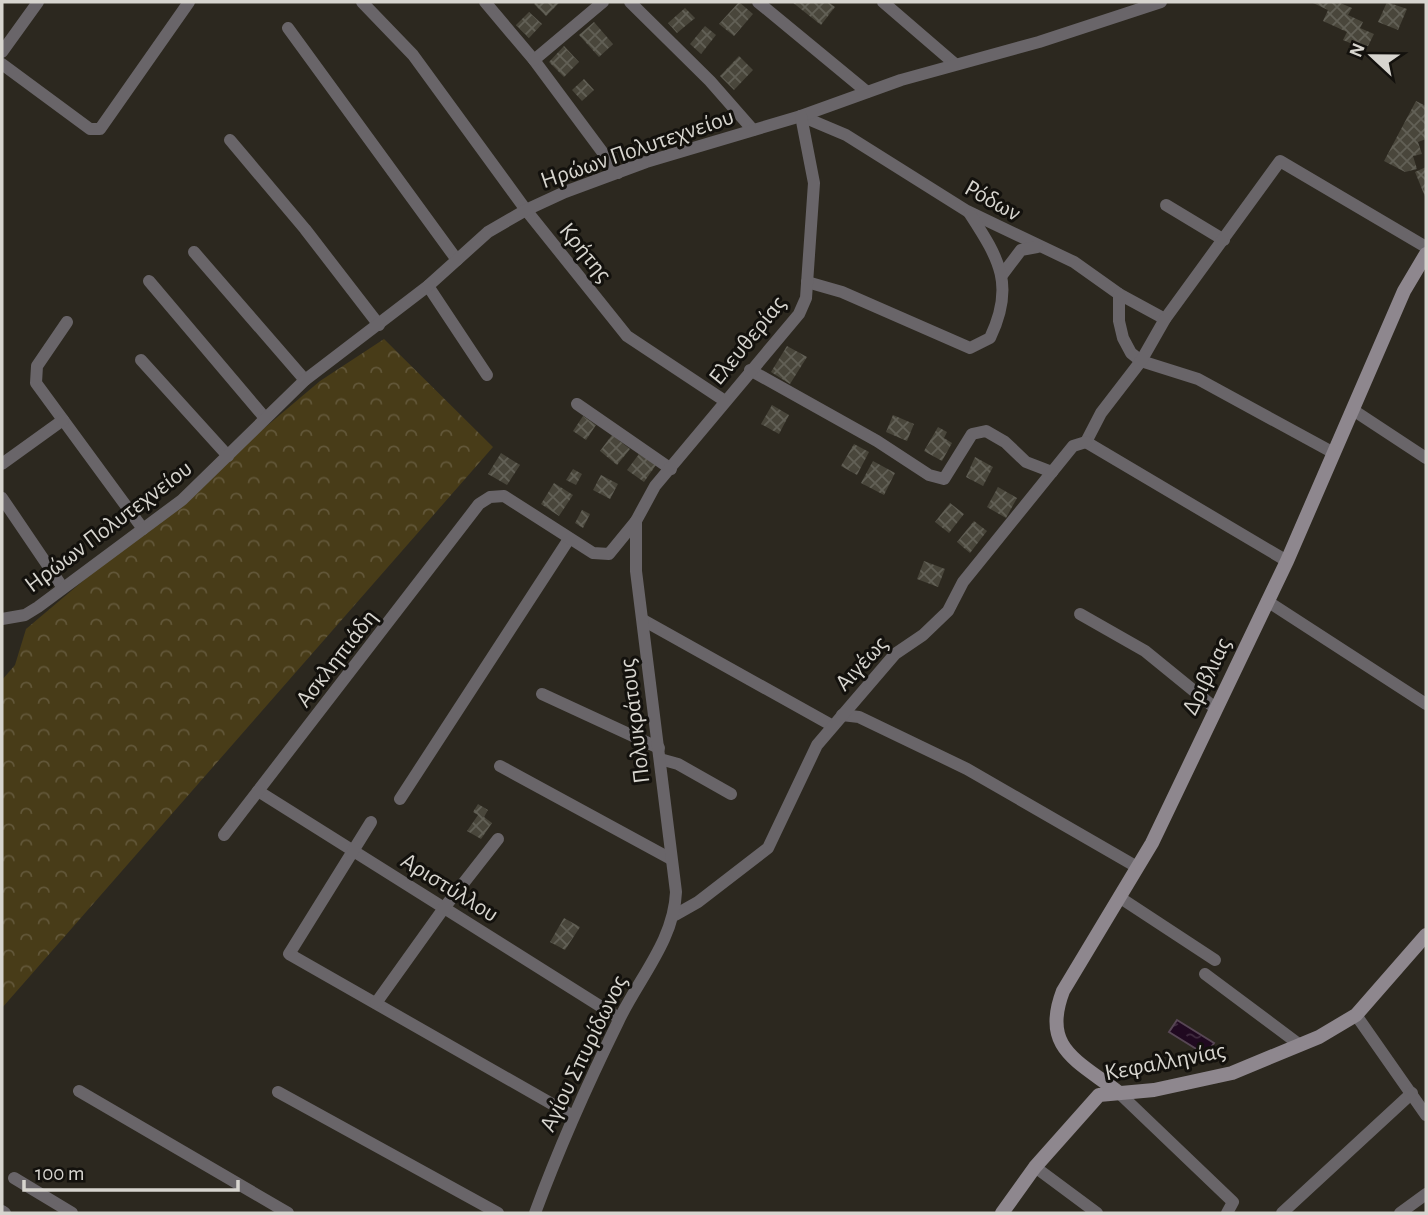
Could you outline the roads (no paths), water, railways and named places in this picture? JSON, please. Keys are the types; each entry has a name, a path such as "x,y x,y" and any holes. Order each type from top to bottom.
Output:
{"street":[{"path":"2,52 37,2"},
{"path":"2,64 90,129 100,128 189,2"},
{"name":"Κρήτης","path":"362,2 413,55 526,210 627,336 725,401"},
{"path":"485,2 534,60 618,173"},
{"path":"534,60 603,2"},
{"path":"630,2 710,81 753,130"},
{"path":"758,2 867,92"},
{"path":"883,2 956,64"},
{"name":"Ηρώων Πολυτεχνείου","path":"3,621 25,615 182,500 304,380 428,286 488,232 526,210 565,191 618,173 801,116 867,92 1039,42 1161,2"},
{"path":"288,27 457,260"},
{"name":"Ρόδων","path":"801,116 846,135 967,211 1074,262 1119,294 1165,320"},
{"name":"Ελευθερίας","path":"569,539 593,553 610,554 636,521 655,486 799,314 806,298 814,183 801,116"},
{"path":"230,140 305,229 379,325"},
{"path":"1287,561 1086,442 1101,413 1141,361 1165,320 1280,161 1426,247"},
{"path":"1166,205 1224,240"},
{"path":"807,282 842,292 970,348 990,338 1004,302 1002,275 967,211"},
{"path":"1002,275 1021,250 1038,247"},
{"path":"194,252 304,380"},
{"name":"Δριβλιας","path":"1118,1092 1062,1045 1054,1024 1063,991 1137,867 1287,561 1398,303 1426,254"},
{"path":"149,281 265,418"},
{"path":"428,286 487,375"},
{"path":"1119,294 1119,321 1124,338 1131,353 1141,361 1198,379 1332,452"},
{"path":"67,322 34,374 36,383 143,530"},
{"path":"141,360 228,456"},
{"path":"750,370 877,441 929,475 944,479 972,434 986,431 1005,442 1026,462 1052,472"},
{"path":"577,404 671,469"},
{"path":"1353,410 1426,458"},
{"path":"2,464 63,420"},
{"name":"Αιγέως","path":"675,915 730,879 768,848 813,753 833,726 895,654 923,635 948,611 963,582 1073,446 1086,442"},
{"name":"Ασκληπιάδη","path":"224,835 479,504 490,497 504,496 569,539"},
{"path":"2,498 63,588"},
{"name":"Πολυκράτους","path":"636,521 636,571 676,892 675,915"},
{"path":"400,799 569,539"},
{"path":"1268,601 1426,704"},
{"path":"1080,614 1145,651 1215,708"},
{"path":"643,620 833,726"},
{"path":"542,694 731,794"},
{"path":"842,715 859,717 967,769 1137,867"},
{"path":"500,766 671,859"},
{"name":"Αριστύλλου","path":"258,791 619,1018"},
{"path":"371,822 289,954 573,1116"},
{"path":"376,1003 444,908 498,839"},
{"path":"1119,897 1215,960"},
{"name":"Αγίου Σπυρίδωνος","path":"535,1213 573,1116 619,1018 675,915"},
{"name":"Κεφαλληνίας","path":"1002,1213 1034,1167 1093,1100 1118,1092 1154,1090 1232,1073 1300,1045 1356,1015 1426,935"},
{"path":"1205,974 1300,1045"},
{"path":"1356,1015 1426,1115"},
{"path":"79,1091 288,1213"},
{"path":"278,1092 498,1213"},
{"path":"1118,1092 1233,1202 1227,1213"},
{"path":"1282,1213 1412,1093"},
{"path":"1034,1167 1097,1213"},
{"path":"14,1178 72,1213"},
{"path":"1400,1213 1426,1194"}],"water":[{"path":"1177,1020 1214,1043 1206,1055 1169,1032"}]}
